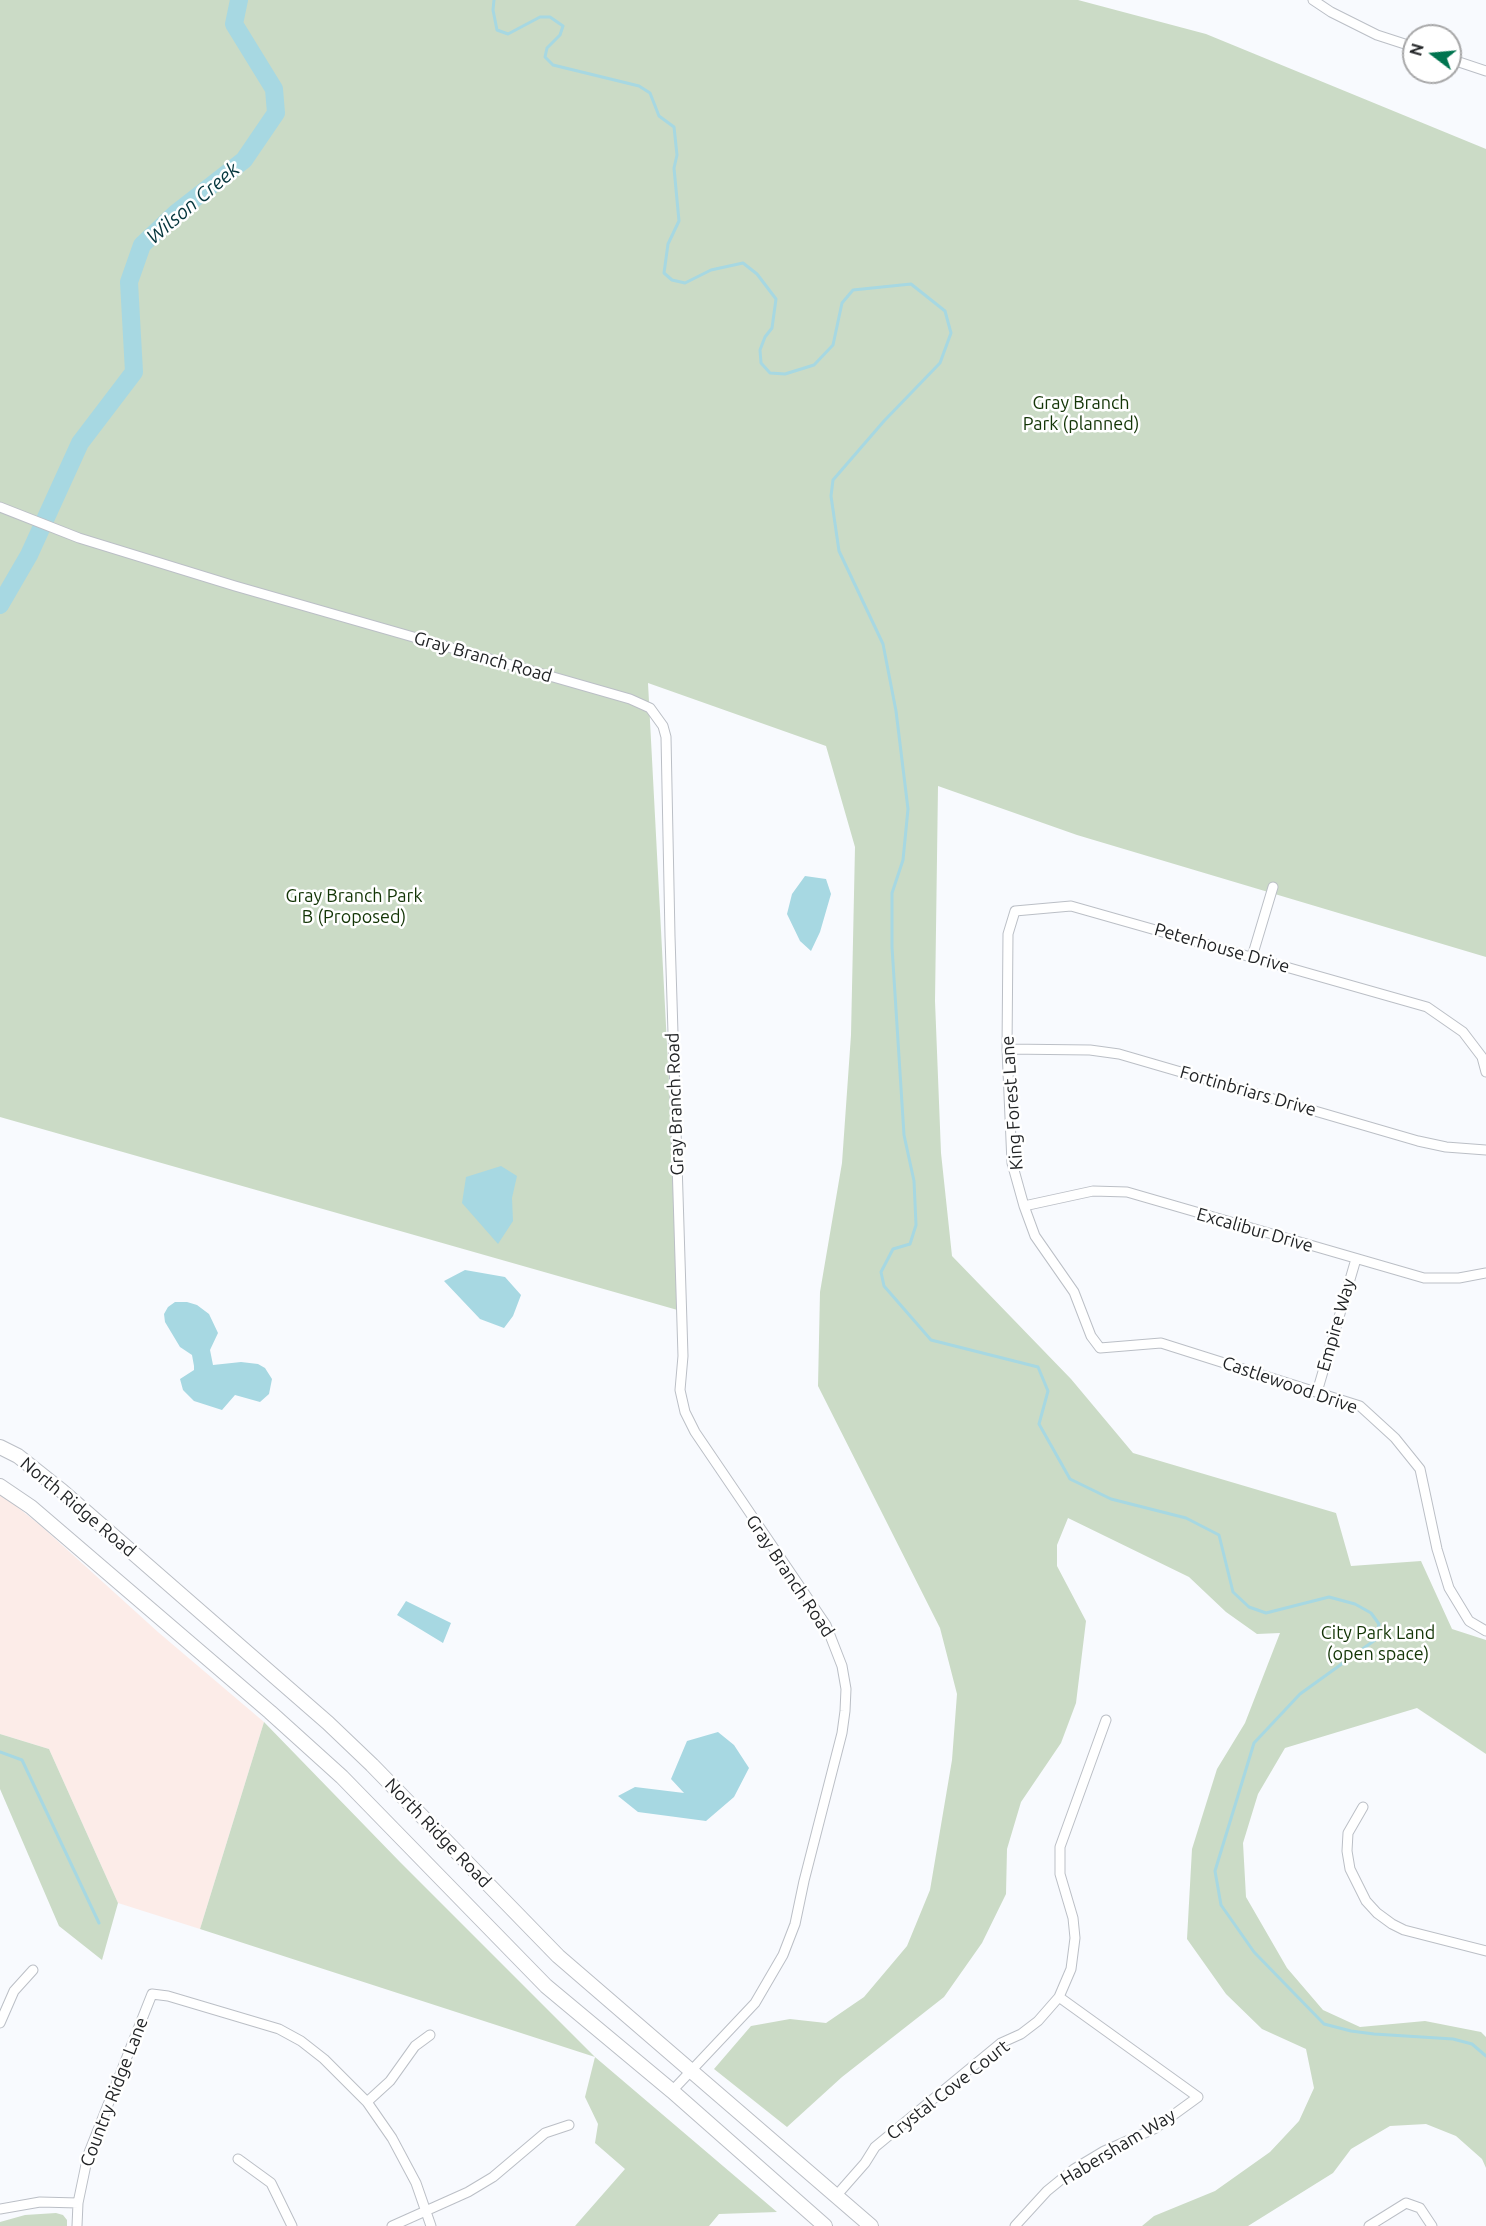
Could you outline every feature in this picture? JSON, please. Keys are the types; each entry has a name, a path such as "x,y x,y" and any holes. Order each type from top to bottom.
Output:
{"main road":[{"name":"North Ridge Road","path":"0,1447 18,1456 62,1491 328,1723 372,1765 558,1956 871,2226"},
{"name":"North Ridge Road","path":"0,1486 31,1507 334,1770 546,1986 672,2091 825,2226"}],"street":[{"path":"1313,0 1331,12 1377,35 1402,43"},
{"path":"1462,63 1486,71"},
{"name":"Gray Branch Road","path":"2,508 79,538 235,586 630,699 650,708 663,726 666,736 682,1356 680,1390 685,1412 695,1432 826,1625 842,1666 846,1689 842,1733 813,1843 795,1924 783,1955 755,2003 672,2091"},
{"path":"1252,957 1273,887"},
{"name":"Peterhouse Drive","path":"1015,911 1071,906 1427,1007 1463,1032 1484,1056"},
{"name":"King Forest Lane","path":"1015,911 1008,934 1007,1049 1012,1163 1035,1236 1074,1292 1092,1336 1100,1348"},
{"name":"Fortinbriars Drive","path":"1007,1049 1090,1050 1119,1054 1418,1141 1446,1147 1486,1150"},
{"path":"1484,1056 1486,1072"},
{"name":"Excalibur Drive","path":"1024,1206 1093,1191 1127,1192 1424,1278 1460,1278 1486,1273"},
{"name":"Empire Way","path":"1317,1392 1356,1259"},
{"name":"Castlewood Drive","path":"1100,1348 1161,1342 1360,1406 1395,1438 1420,1469 1437,1549 1449,1588 1469,1621 1486,1631"},
{"name":"Crystal Cove Court","path":"836,2196 875,2147 1001,2043 1021,2034 1038,2021 1059,1996 1071,1969 1075,1938 1073,1918 1060,1874 1060,1847 1106,1720"},
{"path":"1363,1807 1348,1833 1347,1851 1350,1869 1366,1901 1377,1913 1404,1930 1486,1951"},
{"path":"0,2023 14,1990 33,1970"},
{"name":"Country Ridge Lane","path":"77,2226 84,2168 92,2142 152,1994 168,1996 255,2021 290,2034 324,2059 367,2102"},
{"name":"Habersham Way","path":"1015,2226 1040,2197 1074,2169 1104,2151 1154,2129 1198,2097 1059,1996"},
{"path":"430,2035 415,2046 390,2081 367,2102 404,2158 427,2209 431,2226"},
{"path":"392,2226 481,2185 493,2178 545,2133 569,2125"},
{"path":"238,2159 271,2183 292,2226"},
{"path":"0,2209 40,2202 78,2203"},
{"path":"1369,2226 1401,2205 1411,2203 1420,2208 1432,2226"}],"shaded area":[{"path":"0,1493 41,1526 158,1632 264,1722 200,1929 118,1903 49,1749 0,1734"}],"green space":[{"name":"Gray Branch Park (planned)","path":"0,0 1078,0 1206,34 1486,149 1486,957 1077,835 938,786 935,1001 941,1153 952,1256 1071,1379 1133,1453 1336,1513 1351,1566 1421,1561 1452,1629 1486,1640 1486,1754 1417,1708 1285,1748 1258,1794 1243,1843 1246,1897 1287,1968 1323,2010 1360,2027 1425,2021 1481,2032 1486,2037 1486,2168 1482,2159 1456,2136 1426,2124 1390,2126 1351,2149 1333,2173 1248,2226 1142,2226 1154,2216 1215,2191 1270,2152 1299,2121 1314,2088 1306,2049 1262,2029 1226,1994 1187,1939 1192,1849 1217,1769 1245,1723 1280,1633 1257,1634 1226,1612 1189,1577 1068,1518 1057,1545 1057,1566 1086,1621 1076,1703 1061,1743 1021,1802 1007,1849 1006,1894 982,1943 944,1997 842,2077 787,2127 714,2069 751,2026 790,2019 826,2023 864,1997 907,1946 930,1890 952,1760 957,1694 940,1628 818,1386 820,1292 842,1163 851,1035 855,847 826,746 648,683 681,1311 0,1117"},
{"path":"264,1722 400,1862 595,2057 200,1929"},
{"path":"0,1734 49,1749 118,1903 102,1960 59,1926 0,1789"},
{"path":"595,2057 777,2212 719,2214 709,2226 575,2226 625,2169 595,2143 598,2124 585,2097"},
{"path":"56,2213 63,2215 67,2220 67,2226 0,2226 0,2222 25,2215"}],"water":[{"path":"805,876 826,879 831,894 820,932 811,951 800,941 787,914 792,894"},
{"path":"501,1166 517,1176 512,1198 513,1221 498,1244 462,1203 466,1177"},
{"path":"465,1270 505,1277 521,1295 513,1316 504,1328 480,1319 444,1281"},
{"path":"175,1302 197,1305 209,1314 218,1333 210,1350 213,1365 241,1362 258,1364 265,1368 272,1379 269,1394 260,1402 235,1395 222,1410 194,1401 183,1390 180,1379 194,1370 192,1355 180,1347 165,1322 164,1314"},
{"path":"406,1601 451,1623 443,1643 397,1615"},
{"path":"718,1732 734,1745 749,1768 734,1797 706,1821 638,1812 618,1796 635,1787 684,1793 671,1779 687,1741"}],"waterway":[{"name":"Wilson Creek","path":"0,605 29,555 80,443 134,372 129,282 142,245 176,213 244,160 276,113 274,89 234,24 239,0"},
{"path":"494,0 493,10 497,30 508,34 540,17 550,17 563,26 560,35 547,48 545,57 553,65 639,86 650,93 659,116 674,127 677,155 674,168 679,221 668,244 664,273 672,280 685,283 711,270 743,263 757,274 776,299 772,328 765,337 760,350 761,363 770,373 785,374 814,365 833,345 842,303 853,290 911,284 945,311 951,333 940,363 884,421 833,480 831,496 839,551 883,644 896,711 908,809 903,860 892,893 892,947 904,1135 914,1181 916,1225 910,1244 893,1249 881,1272 884,1286 931,1340 1038,1367 1048,1391 1039,1424 1070,1479 1111,1499 1186,1518 1219,1535 1233,1592 1249,1607 1266,1613 1329,1597 1355,1604 1371,1613 1379,1624 1375,1640 1300,1694 1254,1743 1215,1871 1221,1905 1254,1952 1324,2024 1374,2034 1453,2039 1472,2044 1486,2056"},
{"path":"0,1752 22,1760 99,1923"}],"park label":[{"name":"Gray Branch Park B (Proposed)","path":"354,906"},
{"name":"City Park Land (open space)","path":"1378,1643"}]}
